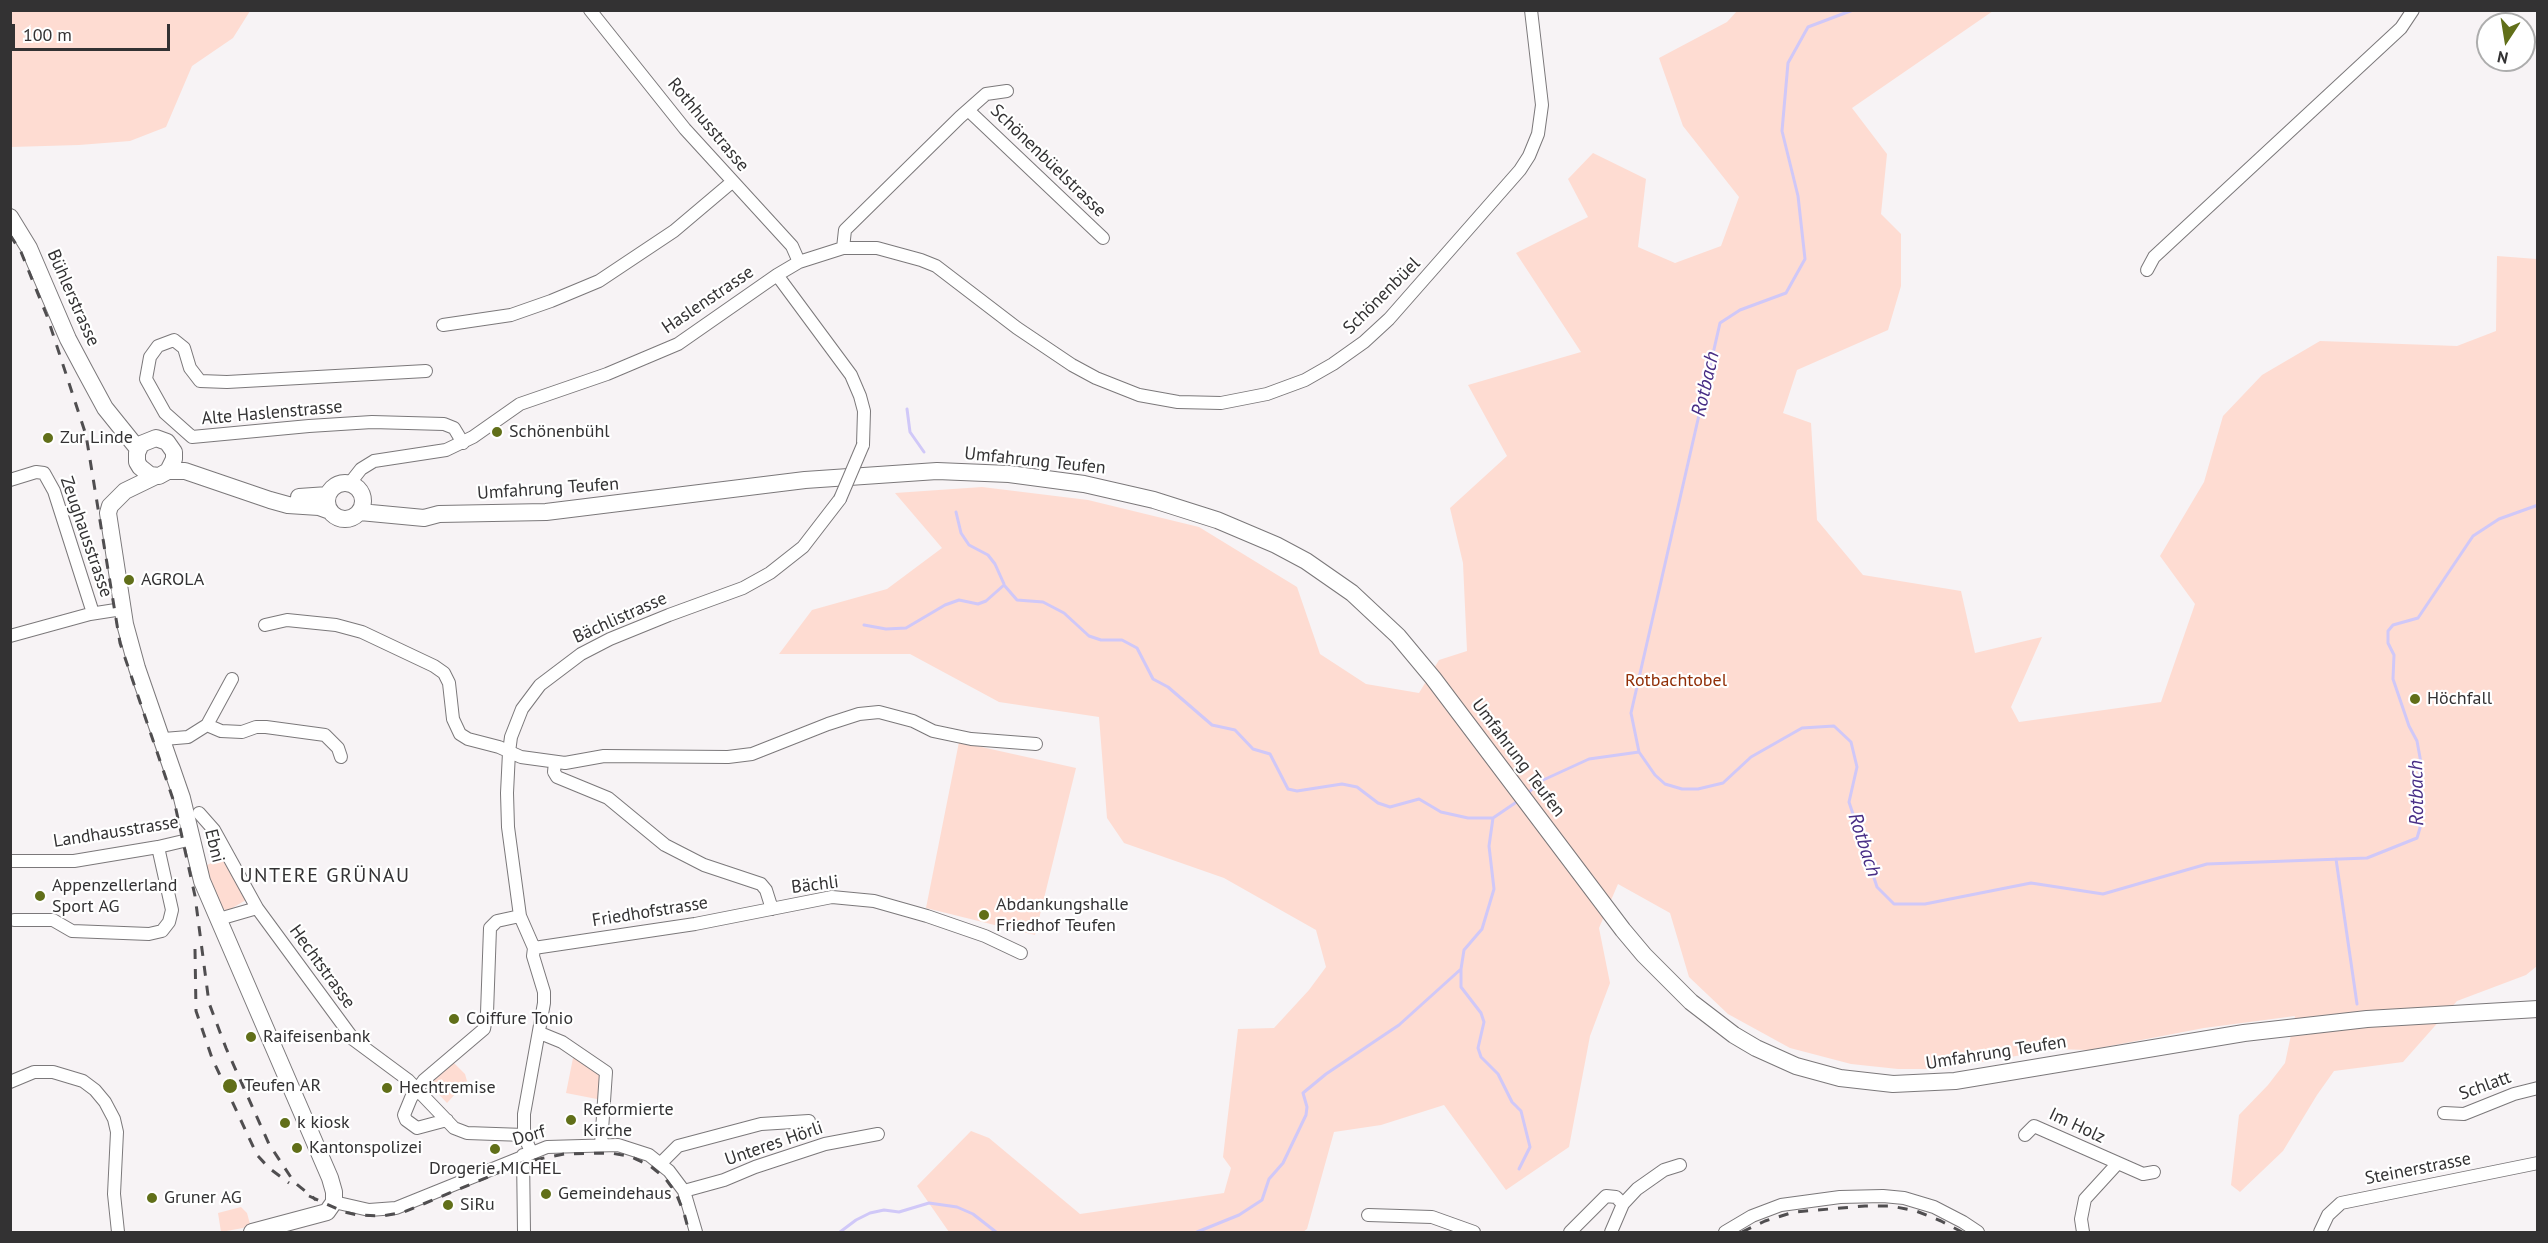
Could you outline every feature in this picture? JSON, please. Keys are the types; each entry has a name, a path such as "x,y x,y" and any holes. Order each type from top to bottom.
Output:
{"main road":[{"name":"Bühlerstrasse","path":"10,217 29,248 68,339 100,394 112,403 135,429 142,450"},
{"path":"174,452 162,439 142,450 144,472 185,471 288,505 319,507 329,503 337,485 356,488 364,500 360,512 351,519 339,519 329,503 268,490 190,462 174,452"},
{"name":"Ebni","path":"125,491 136,470 142,450"},
{"path":"162,473 174,459 174,452"},
{"name":"Umfahrung Teufen","path":"360,512 424,518 439,514 579,509 805,480 937,471 1028,476 1120,491 1183,508 1234,527 1306,561 1352,593 1377,616 1433,678 1644,955 1691,1002 1734,1035 1776,1058 1818,1073 1865,1082 1925,1084 1980,1078 2244,1033 2446,1013 2538,1008"},
{"name":"Ebni","path":"162,473 125,491 115,499 108,513 122,609 137,668 164,740 182,798 202,881 330,1178 334,1202"},
{"name":"Umfahrung Teufen","path":"356,488 388,505 439,514"},
{"path":"252,1233 322,1214 331,1208 334,1202"}],"street":[{"name":"Rothhusstrasse","path":"590,10 685,129 792,246 799,262"},
{"name":"Schönenbüel","path":"1047,349 1088,374 1115,386 1158,399 1178,402 1221,403 1259,396 1305,380 1333,364 1364,342 1412,295 1520,170 1529,156 1538,134 1542,105 1531,10"},
{"path":"2147,270 2154,257 2401,28 2413,10"},
{"name":"Schönenbüelstrasse","path":"843,248 845,230 968,110 986,94 1007,91"},
{"name":"Schönenbüelstrasse","path":"968,110 1103,238"},
{"path":"443,325 511,315 599,281 674,231 732,182"},
{"name":"Haslenstrasse","path":"356,488 360,469 374,461 428,454 464,443 520,404 607,374 678,344 799,262 843,248 877,248 936,266 1047,349"},
{"name":"Bächlistrasse","path":"527,1154 524,1135 528,1089 540,1033 544,992 533,956 534,948 520,916 508,827 507,793 511,737 522,709 540,685 559,669 610,639 725,595 770,573 803,547 825,523 840,500 863,445 864,411 860,396 851,375 777,275"},
{"name":"Alte Haslenstrasse","path":"426,370 227,382 200,381 190,368 184,348 174,340 158,346 150,357 146,379 165,413 192,437 309,426 372,423 444,424 454,428 464,443"},
{"name":"Zeughausstrasse","path":"10,480 36,472 44,472 54,491 93,613"},
{"path":"10,636 93,613 122,609"},
{"path":"264,625 287,620 336,625 362,632 434,666 444,673 449,683 453,718 460,734 468,739 500,747 521,758 565,764 604,756 728,757 752,754 828,724 860,714 879,712 913,721 933,731 971,740 1036,744"},
{"path":"164,740 188,737 207,725 232,679"},
{"path":"207,725 222,732 242,732 256,727 266,727 325,735 338,747 341,757"},
{"name":"Bächli","path":"555,762 556,777 608,798 665,845 704,865 761,884 766,890 772,909 832,897 874,901 956,926 1021,953"},
{"name":"Hechtstrasse","path":"199,813 214,830 257,908 354,1040 417,1088 454,1128 467,1133 524,1135"},
{"name":"Landhausstrasse","path":"10,861 74,861 192,839"},
{"path":"14,920 53,920 72,932 149,934 162,931 169,922 172,910 158,847"},
{"path":"219,919 257,908"},
{"name":"Friedhofstrasse","path":"534,948 695,924 772,909"},
{"path":"447,1120 417,1128 406,1120 405,1112 417,1088 479,1035 486,1024 490,928 497,921 520,916"},
{"path":"540,1033 562,1042 606,1072 601,1145"},
{"path":"10,1082 34,1072 53,1072 83,1081 105,1102 114,1119 117,1132 114,1194 118,1233"},
{"name":"Schlatt","path":"2444,1113 2464,1114 2514,1094 2538,1088"},
{"path":"660,1163 678,1146 761,1124 809,1121"},
{"name":"Im Holz","path":"2025,1135 2034,1126 2143,1174 2154,1172"},
{"name":"Unteres Hörli","path":"684,1191 724,1180 755,1167 825,1144 878,1134"},
{"name":"Dorf","path":"334,1202 369,1210 396,1208 547,1147 601,1145 638,1150 660,1163 684,1191 696,1233"},
{"path":"525,1233 527,1154"},
{"name":"Steinerstrasse","path":"2320,1233 2328,1215 2341,1203 2538,1163"},
{"name":"Im Holz","path":"2084,1233 2081,1219 2085,1199 2117,1164"},
{"path":"1611,1233 1623,1204 1649,1178 1680,1165"},
{"path":"1570,1233 1606,1196 1616,1197 1623,1204"},
{"path":"1725,1233 1752,1216 1781,1205 1840,1197 1883,1196 1904,1198 1935,1207 1978,1233"},
{"path":"1368,1215 1432,1216 1474,1233"}],"green space":[{"path":"10,11 250,11 233,38 192,66 166,127 130,141 11,147"},
{"name":"Rotbachtobel","path":"1737,11 1993,11 1852,108 1887,154 1881,214 1901,234 1901,286 1888,330 1797,370 1783,413 1811,423 1817,520 1863,575 1961,591 1975,653 2042,637 2011,707 2019,722 2161,702 2195,604 2160,556 2204,482 2223,416 2262,375 2320,341 2457,346 2496,331 2497,256 2537,259 2537,966 2526,975 2457,1001 2403,1062 2334,1071 2283,1151 2240,1192 2231,1185 2239,1115 2268,1085 2285,1063 2295,1016 2204,1028 2089,1050 2056,1049 1942,1069 1898,1069 1851,1064 1790,1048 1728,1014 1689,977 1670,913 1618,884 1599,928 1610,983 1590,1036 1569,1147 1506,1190 1444,1105 1381,1125 1334,1132 1307,1229 1303,1232 949,1232 917,1186 971,1131 989,1138 1080,1214 1224,1193 1231,1168 1223,1157 1238,1029 1274,1028 1309,990 1326,967 1316,930 1224,878 1124,843 1107,818 1099,717 999,702 910,654 779,654 812,610 887,589 942,548 895,493 982,487 1088,500 1199,527 1297,587 1320,654 1366,684 1419,693 1439,660 1467,651 1463,563 1450,508 1507,456 1468,385 1581,352 1516,253 1588,217 1568,179 1593,153 1646,179 1638,247 1675,263 1721,246 1739,197 1683,126 1659,58 1727,22"},
{"path":"959,742 1076,768 1035,935 926,908"},
{"path":"223,856 246,900 227,911 220,907 204,867"},
{"path":"574,1053 604,1073 602,1100 566,1093"},
{"path":"453,1062 465,1074 467,1081 447,1103 428,1083"},
{"path":"241,1207 247,1213 250,1224 243,1228 221,1232 218,1213"}],"waterway":[{"name":"Rotbach","path":"1853,10 1808,27 1788,63 1782,131 1798,196 1805,259 1786,293 1740,310 1720,323 1631,713 1639,752 1655,775 1665,784 1682,789 1698,789 1723,783 1751,757 1802,728 1834,726 1851,742 1857,767 1849,802 1877,887 1894,904 1925,904 2031,883 2103,894 2207,864 2367,858 2417,838 2420,828 2415,797 2421,763 2417,741 2409,726 2393,679 2394,655 2388,643 2388,631 2393,625 2418,618 2473,536 2499,519 2538,505"},
{"path":"907,409 910,432 924,452"},
{"path":"956,512 961,533 969,545 988,555 1004,584"},
{"path":"864,625 886,629 906,628 945,605 959,600 978,604 986,601 1004,585 1017,600 1043,602 1064,613 1089,636 1101,640 1122,640 1137,648 1153,679 1168,687 1212,725 1235,730 1253,749 1270,754 1288,789 1297,791 1342,784 1357,787 1378,803 1390,807 1419,799 1441,812 1468,818 1493,818"},
{"path":"1528,793 1541,781 1589,759 1639,752"},
{"path":"1197,1232 1239,1215 1262,1200 1269,1179 1283,1163 1306,1115 1307,1107 1303,1093 1326,1074 1399,1025 1461,969 1464,950 1482,929 1494,889 1489,846 1493,818 1518,801"},
{"path":"2336,859 2357,1004"},
{"path":"1461,969 1461,987 1481,1013 1484,1022 1478,1048 1481,1057 1498,1074 1512,1102 1521,1111 1530,1147 1519,1169"},
{"path":"840,1232 870,1213 884,1210 899,1212 929,1203 957,1207 973,1214 996,1232"}],"railway":[{"path":"10,235 21,252 47,316 86,435 120,643 175,805 195,896 209,1003 226,1048 269,1144 294,1182 316,1200"},
{"path":"195,949 196,1011 212,1058 257,1155 269,1168 289,1183"},
{"path":"309,1196 344,1212 383,1216 404,1212 524,1162 564,1154 610,1153 629,1156 649,1165 665,1178 676,1193 689,1232"},
{"path":"1742,1232 1765,1221 1794,1212 1865,1206 1891,1206 1916,1211 1962,1232"}],"place":[{"name":"Schönenbühl","path":"497,432"},
{"name":"Zur Linde","path":"48,438"},
{"name":"AGROLA","path":"129,580"},
{"name":"Höchfall","path":"2415,699"},
{"name":"Appenzellerland Sport AG","path":"40,896"},
{"name":"Abdankungshalle Friedhof Teufen","path":"984,915"},
{"name":"Coiffure Tonio","path":"454,1019"},
{"name":"Raifeisenbank","path":"251,1037"},
{"name":"Teufen AR","path":"230,1086"},
{"name":"Hechtremise","path":"387,1088"},
{"name":"Reformierte Kirche","path":"571,1120"},
{"name":"k kiosk","path":"285,1123"},
{"name":"Kantonspolizei","path":"297,1148"},
{"name":"Drogerie MICHEL","path":"495,1149"},
{"name":"Gemeindehaus","path":"546,1194"},
{"name":"Gruner AG","path":"152,1198"},
{"name":"SiRu","path":"448,1205"}],"district":[{"name":"UNTERE GRÜNAU","path":"325,876"}]}
